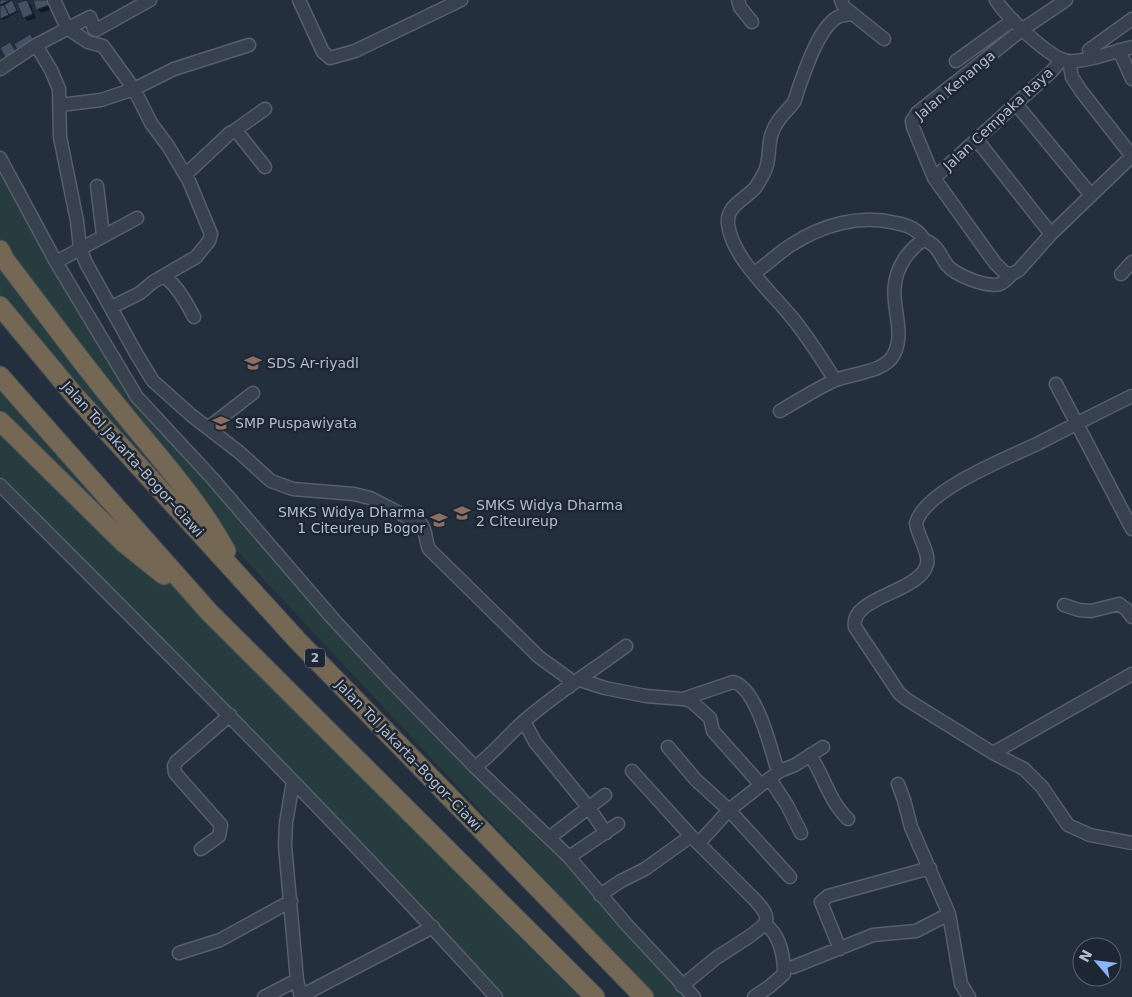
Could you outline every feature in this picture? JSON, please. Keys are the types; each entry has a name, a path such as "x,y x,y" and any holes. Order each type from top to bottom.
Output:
{"highway":[{"path":"0,250 5,260 117,406 210,522 242,579"},
{"name":"Jalan Tol Jakarta–Bogor–Ciawi","path":"0,306 75,396 297,640 644,997"},
{"path":"0,376 209,612 595,997"},
{"path":"0,421 123,542 209,612"}],"street":[{"path":"54,0 67,28 88,42 103,46 134,88 151,123 168,146 184,175 211,234 209,241 196,257 153,282 140,293 112,307"},
{"path":"0,69 36,45 90,17 96,30 150,0"},
{"path":"299,0 323,52 330,58 355,51 461,0"},
{"path":"738,0 740,7 752,22"},
{"path":"841,0 844,7 851,14 884,39"},
{"path":"996,0 1012,20 1052,54 1065,60 1082,60 1132,47"},
{"path":"1023,29 1066,0"},
{"path":"835,380 790,315 754,273 734,244 728,225 730,214 735,204 754,189 768,166 769,140 773,130 779,117 793,102 821,37 832,22 840,16 851,14"},
{"path":"1089,50 1132,19"},
{"path":"956,61 1012,20"},
{"name":"Jalan Kenanga","path":"934,178 913,128 913,119 917,113 1023,29"},
{"path":"36,45 51,70 59,89 60,137 77,222 80,248 86,263 153,380 191,415 239,452 271,481 293,489 333,492 370,498 421,524 424,527 426,543 429,549 539,657 568,678 569,687"},
{"path":"60,105 101,100 134,88 174,69 249,45"},
{"path":"1119,50 1132,79"},
{"path":"754,273 790,246 835,223 874,218 913,229 924,240 935,246 947,265 972,280 988,285 997,285 1005,282 1012,274 1019,270 1051,234 1132,156 1081,91 1072,77 1065,60"},
{"name":"Jalan Cempaka Raya","path":"934,178 1065,60"},
{"path":"1016,104 1092,195"},
{"path":"184,175 230,133 265,109"},
{"path":"234,131 238,133 265,167"},
{"path":"977,140 1051,234"},
{"path":"0,158 56,262 137,397 212,478 334,620 475,767 568,857 600,895 694,997"},
{"path":"934,178 995,263 1004,272 1012,274"},
{"path":"97,186 98,210 103,235"},
{"path":"56,262 137,218"},
{"path":"780,412 835,380 887,364 894,356 899,340 894,296 896,275 908,254 924,240"},
{"path":"1121,274 1132,262"},
{"path":"164,276 173,283 186,301 194,317"},
{"path":"137,397 153,380"},
{"path":"1056,384 1132,529"},
{"path":"209,428 253,393"},
{"path":"1132,396 983,468 948,489 923,508 916,523 928,561 924,572 906,585 862,608 855,619 855,627 899,693 913,705 993,753 1024,769 1033,777 1068,825 1090,835 1132,843"},
{"path":"0,485 230,715 433,927 496,997"},
{"path":"1064,605 1079,610 1091,611 1118,604 1126,609 1132,618"},
{"path":"475,767 485,760 498,744 524,721 626,646"},
{"path":"993,753 1132,674"},
{"path":"580,680 605,688 646,696 683,699 695,704 710,718 713,731 770,778 787,805 801,833"},
{"path":"683,699 733,682 740,685 754,703 761,717 776,766 770,778"},
{"path":"201,849 219,836 221,825 175,773 174,766 176,762 230,715"},
{"path":"524,721 534,742 589,808 606,833"},
{"path":"668,747 696,780 729,810 790,877"},
{"path":"600,895 620,881 645,869 695,839 770,778 795,766 823,747"},
{"path":"810,755 818,767 834,802 848,819"},
{"path":"632,771 756,901 765,912 767,918 765,924 682,986"},
{"path":"293,782 286,823 285,845 297,980 301,997 433,927"},
{"path":"898,784 911,827 949,914 962,984 969,997"},
{"path":"549,838 605,795"},
{"path":"568,857 618,824"},
{"path":"840,949 821,902 823,899 930,868"},
{"path":"179,953 220,940 291,901"},
{"path":"793,967 840,949 859,939 873,935 916,931 949,914"},
{"path":"754,997 770,987 784,974 782,955 775,934 765,924"},
{"path":"264,997 297,980"}],"green space":[{"path":"0,158 126,381 475,767 693,997 655,997 210,522 70,391 0,301"},
{"path":"0,374 209,612 595,997 502,997 0,485"}],"building":[{"path":"0,0 10,0 0,5"},
{"path":"12,0 17,11 9,15 4,5"},
{"path":"27,0 33,14 23,18 17,3"},
{"path":"33,0 50,0 52,4 36,10"},
{"path":"4,5 9,15 0,19 0,6"},
{"path":"30,34 36,43 20,54 14,44"},
{"path":"10,42 18,55 8,62 0,48"}],"place":[{"name":"SDS Ar-riyadl","path":"253,363"},
{"name":"SMP Puspawiyata","path":"221,423"},
{"name":"SMKS Widya Dharma 2 Citeureup","path":"462,513"},
{"name":"SMKS Widya Dharma 1 Citeureup Bogor","path":"439,520"}]}
